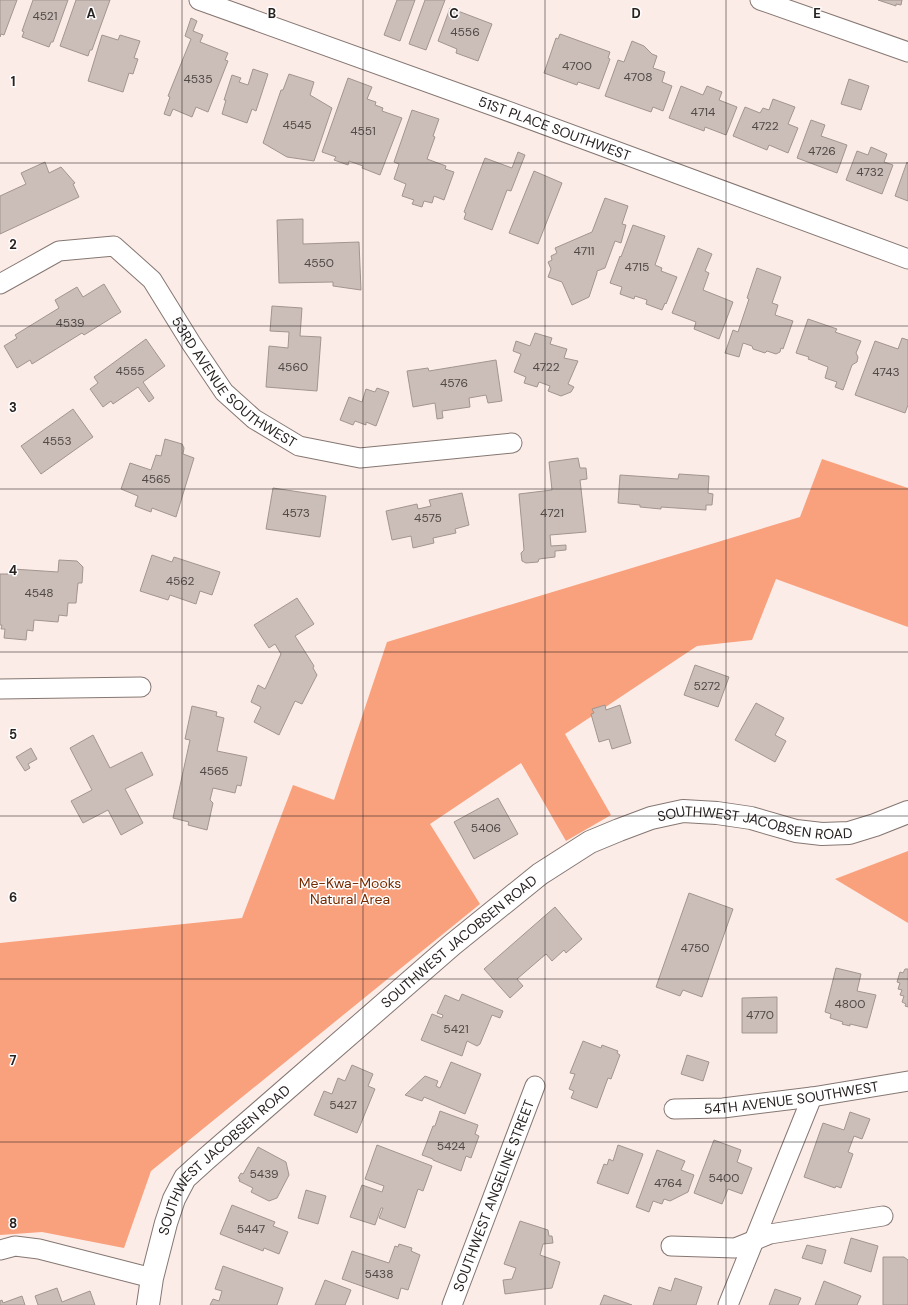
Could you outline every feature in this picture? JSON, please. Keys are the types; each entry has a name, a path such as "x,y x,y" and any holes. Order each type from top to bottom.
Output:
{"street":[{"name":"51ST PLACE SOUTHWEST","path":"199,0 494,106 908,259"},
{"path":"760,0 908,52"},
{"name":"53RD AVENUE SOUTHWEST","path":"0,284 59,251 114,246 152,280 191,343 224,392 254,419 299,446 360,458 512,444"},
{"path":"0,689 141,687"},
{"name":"SOUTHWEST JACOBSEN ROAD","path":"148,1305 152,1278 168,1217 174,1199 185,1178 452,945 540,874 590,842 651,818 683,811 717,813 751,818 796,831 822,834 849,833 908,812"},
{"name":"54TH AVENUE SOUTHWEST","path":"674,1109 723,1108 812,1097 908,1081"},
{"name":"SOUTHWEST ANGELINE STREET","path":"452,1305 535,1086"},
{"path":"728,1305 812,1097"},
{"path":"671,1246 735,1248 770,1234 883,1216"},
{"path":"0,1250 15,1246 39,1249 152,1278"}],"green space":[{"name":"Me-Kwa-Mooks Natural Area","path":"822,459 908,488 908,627 776,579 752,640 697,646 565,734 611,815 566,841 521,763 430,824 480,904 151,1171 124,1248 42,1232 0,1235 0,943 242,918 293,785 334,800 387,642 800,517"},
{"path":"908,851 908,923 835,879"}],"building":[{"path":"0,0 17,0 4,35 1,34 0,37"},
{"path":"33,0 68,0 53,42 51,42 49,47 22,37 24,32 22,31"},
{"path":"76,0 110,0 92,50 90,50 88,56 60,46"},
{"path":"397,0 415,0 400,41 384,35"},
{"path":"425,0 445,0 426,50 409,44"},
{"path":"878,0 902,0 901,5 896,4 896,6"},
{"path":"450,8 492,24 478,61 456,53 457,49 438,41"},
{"path":"191,18 197,21 193,31 203,35 200,42 228,53 225,60 228,61 208,112 196,107 192,117 173,109 170,116 164,114 170,97 168,96 191,39 185,36"},
{"path":"560,34 610,52 608,58 610,59 599,89 578,82 577,85 544,73 556,38 558,39"},
{"path":"102,35 118,40 120,35 140,41 134,58 138,59 133,74 129,73 123,92 88,81"},
{"path":"632,41 644,46 652,54 657,56 653,68 665,72 662,82 672,86 663,111 653,107 651,112 605,96 618,60 624,62"},
{"path":"253,69 268,74 256,111 252,109 247,123 222,114 226,100 224,100 232,75 241,78 239,82 248,85"},
{"path":"289,74 314,82 310,95 332,108 314,161 287,157 263,143 281,90 283,90"},
{"path":"348,78 372,87 367,99 376,102 375,105 383,108 382,111 402,118 380,175 362,168 363,166 349,161 348,165 334,160 336,157 322,152"},
{"path":"849,79 869,86 861,110 841,104"},
{"path":"681,86 703,95 707,86 722,92 719,100 737,107 726,135 705,127 704,131 669,118"},
{"path":"773,99 795,107 788,124 798,128 788,153 769,145 767,150 733,136 745,107 760,113 763,108 769,110"},
{"path":"412,110 439,119 433,136 435,137 427,159 446,166 445,169 454,172 444,200 434,196 432,203 424,201 422,207 412,204 414,200 402,196 406,184 394,179 399,164 394,162"},
{"path":"811,120 825,125 821,136 847,145 837,173 797,158"},
{"path":"871,147 887,154 884,162 893,165 882,194 846,180 857,151 868,155"},
{"path":"518,152 525,155 511,191 507,190 492,230 464,219 466,213 464,212 485,158 512,168"},
{"path":"45,162 49,173 61,167 75,183 73,184 79,197 0,234 0,196 26,184 21,173"},
{"path":"907,162 908,163 908,201 895,196"},
{"path":"534,171 562,183 538,244 509,233"},
{"path":"605,198 628,206 622,224 626,225 621,243 615,241 605,268 597,271 589,297 572,305 562,282 548,277 551,269 548,262 552,260 551,256 557,253 555,248 592,232"},
{"path":"303,219 303,244 359,242 361,290 333,286 333,282 279,283 277,220"},
{"path":"633,225 665,236 655,265 662,268 661,271 677,277 662,310 646,304 647,300 635,296 634,299 620,294 622,287 610,283"},
{"path":"698,248 712,254 705,271 709,273 703,290 733,302 719,339 694,329 696,322 672,313"},
{"path":"757,268 781,277 772,303 778,305 775,315 793,321 783,349 781,348 780,352 776,354 767,351 765,353 753,349 752,346 743,343 739,357 725,353 733,330 738,332"},
{"path":"104,284 121,312 84,335 82,333 32,364 30,360 17,368 4,346 17,338 15,335 59,308 55,300 77,287 83,297"},
{"path":"272,306 302,308 300,336 321,337 317,391 266,387 269,346 288,348 289,332 270,331"},
{"path":"808,319 837,329 835,332 861,341 856,353 858,357 857,362 852,365 843,390 835,387 837,382 825,378 828,367 808,359 809,357 796,353"},
{"path":"535,333 552,338 550,344 567,349 564,358 578,361 568,384 574,387 571,392 561,396 548,391 550,386 539,382 537,387 524,383 526,377 514,372 521,354 513,351 516,341 530,346"},
{"path":"902,338 908,340 908,405 905,413 855,395 875,341 898,349"},
{"path":"146,339 165,366 143,382 154,398 149,402 138,387 113,404 111,401 103,407 90,389 98,383 94,377"},
{"path":"496,360 502,401 488,403 486,395 469,398 470,407 442,411 443,418 437,419 435,403 413,407 407,371 428,368 429,371"},
{"path":"377,388 389,392 376,426 366,422 366,425 355,421 353,425 340,420 349,397 362,402 366,389 375,392"},
{"path":"73,409 93,437 41,474 21,446"},
{"path":"165,439 182,444 184,448 183,454 194,458 176,517 152,508 151,512 135,506 138,496 121,489 130,463 151,470 156,455 161,456"},
{"path":"578,458 580,468 586,468 587,479 580,480 586,532 550,535 551,546 566,545 566,550 555,551 555,557 539,559 538,562 526,563 522,561 521,553 524,550 519,494 552,490 549,462"},
{"path":"679,474 709,476 708,493 713,494 712,505 706,505 706,510 661,507 661,509 618,503 620,475 678,479"},
{"path":"273,488 326,496 320,537 266,529"},
{"path":"462,493 469,525 455,529 456,533 433,538 434,543 413,548 411,536 392,540 386,511 417,504 418,509 431,506 429,500"},
{"path":"152,555 172,562 174,557 220,572 212,595 200,591 196,604 170,595 168,600 140,591"},
{"path":"59,560 77,561 83,567 82,583 78,583 76,603 68,603 67,616 59,615 58,622 34,620 33,631 27,630 26,640 4,638 5,629 1,629 2,625 0,625 0,574 13,574 13,569 58,572"},
{"path":"297,598 314,624 295,636 314,666 313,668 317,675 302,704 295,701 279,735 254,722 261,707 251,702 258,685 265,689 281,654 275,644 269,648 254,625"},
{"path":"695,665 729,677 718,707 684,695"},
{"path":"756,703 784,718 775,735 786,741 775,762 735,740"},
{"path":"605,705 606,710 620,705 631,743 612,749 609,739 599,742 591,714 594,713 592,709"},
{"path":"192,706 217,712 216,716 224,718 217,751 247,757 241,786 237,785 235,793 213,788 210,800 213,803 207,830 188,825 189,822 173,818 190,740 185,739"},
{"path":"93,735 110,768 142,752 153,775 125,789 143,823 121,835 108,810 83,823 71,801 92,790 70,748"},
{"path":"31,748 37,759 28,764 30,768 25,771 16,757"},
{"path":"498,798 518,834 474,859 454,822"},
{"path":"689,893 733,909 702,997 683,990 680,996 656,987"},
{"path":"555,907 582,939 566,953 564,950 552,961 546,954 517,979 523,986 510,998 484,969"},
{"path":"836,968 861,974 857,991 876,995 867,1028 850,1024 850,1026 842,1024 843,1022 830,1018 831,1014 825,1012"},
{"path":"905,969 908,969 908,1007 902,1002 904,996 900,995 902,990 898,989 900,983 897,982 900,972 903,973"},
{"path":"462,994 503,1011 500,1018 492,1015 480,1044 477,1046 467,1041 462,1056 421,1040 432,1014 442,1018 443,1015 437,1013 445,995 459,1001"},
{"path":"777,997 777,1033 742,1033 742,998"},
{"path":"583,1041 601,1048 602,1045 618,1051 617,1053 620,1055 611,1079 608,1078 597,1108 571,1098 574,1091 569,1089 575,1074 570,1073"},
{"path":"687,1055 709,1062 703,1081 681,1074"},
{"path":"451,1062 481,1074 465,1114 424,1097 422,1101 405,1095 425,1076 438,1081 436,1086 440,1088"},
{"path":"352,1065 373,1074 368,1086 375,1089 357,1133 314,1115 324,1091 332,1094 338,1078 345,1081"},
{"path":"440,1111 478,1125 475,1134 479,1136 471,1158 466,1156 461,1171 422,1155"},
{"path":"850,1112 870,1119 862,1139 854,1136 848,1152 853,1154 841,1188 836,1186 835,1188 804,1177 823,1123 844,1130"},
{"path":"714,1140 741,1150 737,1162 752,1168 742,1194 728,1189 722,1204 694,1193"},
{"path":"377,1145 432,1166 423,1191 418,1189 405,1228 379,1218 383,1208 381,1208 375,1225 350,1217 362,1185 382,1192 384,1186 365,1179"},
{"path":"618,1145 643,1154 628,1194 597,1183 604,1164 607,1165 609,1159 613,1161"},
{"path":"258,1147 286,1162 289,1175 277,1198 269,1201 251,1192 253,1188 239,1181 240,1179 238,1178 241,1173 243,1174"},
{"path":"657,1150 685,1161 681,1170 694,1175 688,1192 670,1201 664,1199 662,1204 653,1201 649,1212 636,1207"},
{"path":"306,1190 326,1196 318,1224 298,1218"},
{"path":"232,1205 275,1222 273,1226 288,1232 279,1254 264,1248 263,1251 220,1234"},
{"path":"520,1221 548,1230 549,1236 552,1236 553,1243 543,1244 540,1255 560,1262 552,1288 505,1294 503,1280 512,1279 516,1268 504,1264"},
{"path":"851,1238 878,1246 871,1272 844,1263"},
{"path":"399,1244 412,1248 411,1251 420,1255 408,1290 401,1288 398,1299 342,1279 352,1251 389,1263 395,1246 398,1247"},
{"path":"807,1245 826,1250 822,1264 802,1258"},
{"path":"883,1257 904,1257 908,1260 908,1305 883,1305"},
{"path":"223,1266 283,1288 277,1305 210,1305 213,1299 219,1301 222,1291 215,1289"},
{"path":"675,1278 702,1287 696,1305 653,1305 659,1287 671,1291"},
{"path":"325,1280 351,1290 345,1305 315,1305"},
{"path":"824,1281 861,1296 857,1305 815,1305"},
{"path":"57,1288 62,1302 90,1291 95,1305 38,1305 35,1296"},
{"path":"775,1289 801,1298 798,1305 769,1305"},
{"path":"604,1295 632,1305 600,1305"},
{"path":"22,1296 25,1305 0,1305 0,1301 2,1300 3,1303"}]}
